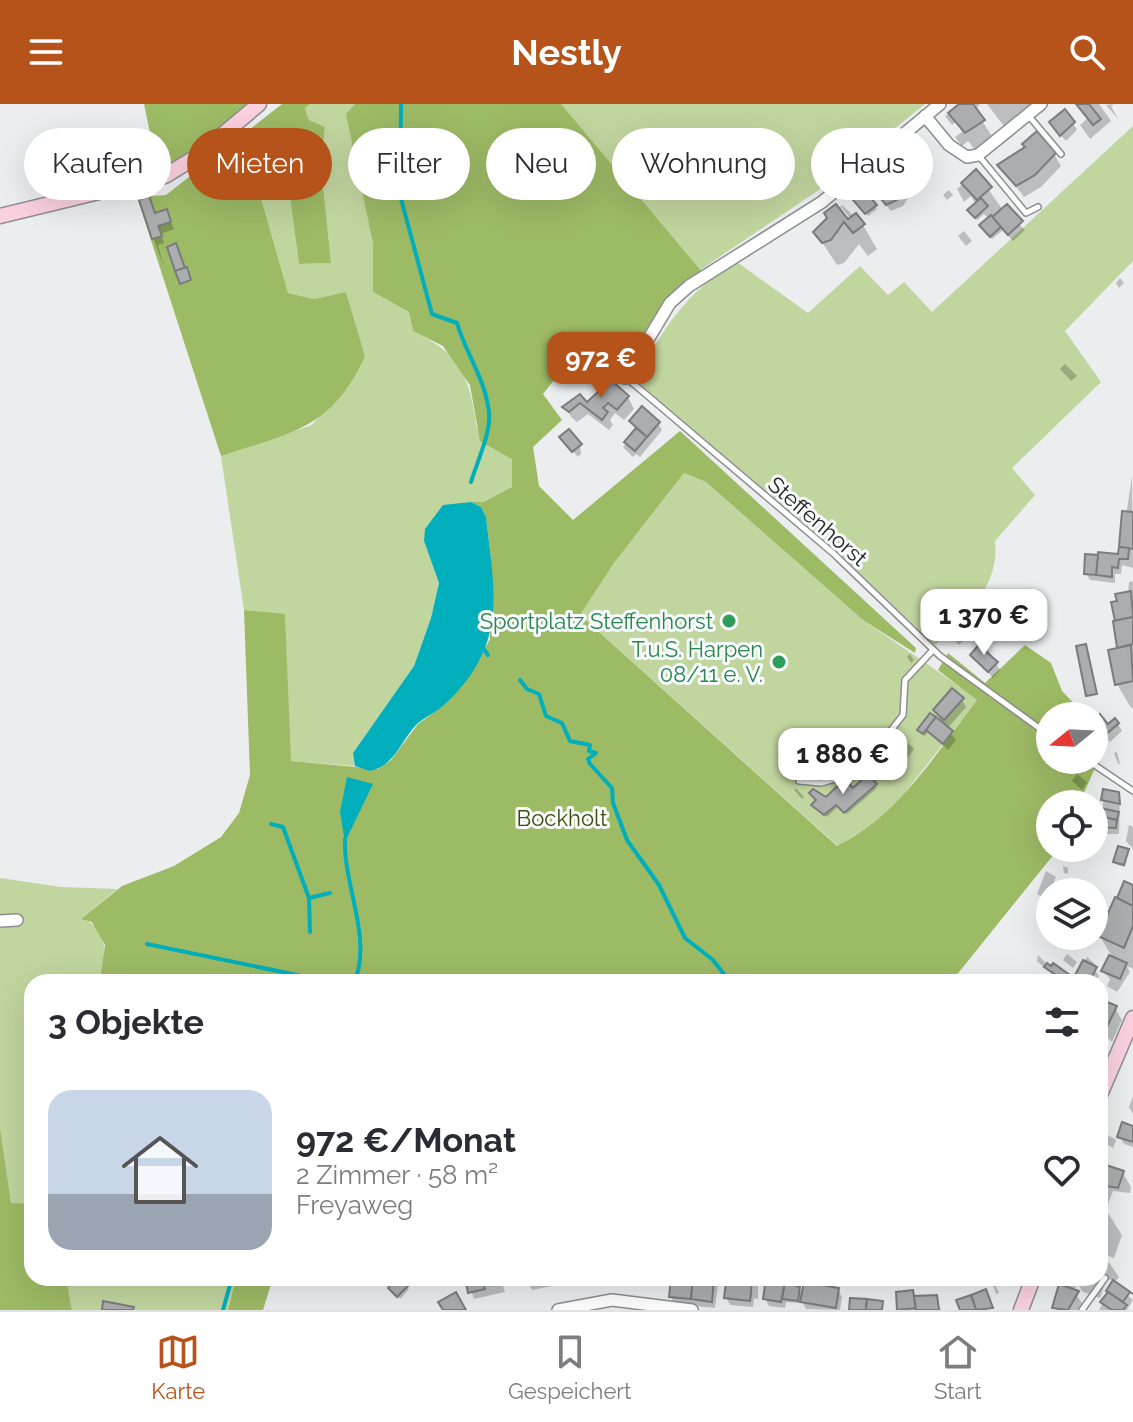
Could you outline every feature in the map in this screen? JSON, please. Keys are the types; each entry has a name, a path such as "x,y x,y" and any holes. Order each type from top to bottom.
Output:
{"street":[{"path":"0,216 165,176 196,157 259,104"},
{"path":"625,378 670,303 689,286 822,202 940,104"},
{"path":"925,116 949,145 967,157 978,155 1041,104"},
{"path":"0,921 17,920"},
{"path":"1108,1076 1133,1018"},
{"path":"1021,1310 1030,1286"},
{"path":"558,1310 612,1300 692,1310"}],"lane":[{"path":"1028,115 1061,154"},
{"path":"978,155 1026,213 1038,207"},
{"name":"Steffenhorst","path":"602,357 834,554 933,650 1036,726"},
{"path":"799,781 821,783 839,778 871,756 903,715 905,680 933,650"},
{"path":"1108,774 1133,791"},
{"path":"1082,1310 1099,1286"}],"green space":[{"path":"144,104 254,104 222,128 187,128 187,154 171,166 171,128 149,128"},
{"path":"282,104 310,104 305,108 309,120 325,127 325,128 251,128"},
{"path":"310,104 355,104 347,114 350,128 348,200 364,200 373,244 373,292 409,312 413,331 443,349 453,359 471,394 477,428 512,459 512,487 482,502 471,502 424,541 439,583 431,618 414,666 353,753 355,766 290,761 285,615 244,610 221,456 312,425 365,356 346,292 314,299 288,293 260,200 290,200 299,264 331,263 325,200 332,200 332,128 309,120 305,108"},
{"name":"Bockholt","path":"355,104 561,104 581,128 486,128 486,200 596,200 596,146 612,165 612,200 642,200 702,272 667,299 619,369 589,336 543,394 562,420 533,447 539,486 573,520 680,431 916,648 915,653 863,620 706,482 684,473 614,563 580,615 837,846 859,833 898,801 977,700 938,670 948,653 985,683 1025,645 1051,663 1062,691 1073,702 1036,702 1036,774 1092,774 1085,790 1036,790 1036,862 1048,862 957,974 101,974 105,945 92,922 81,919 122,886 174,866 221,837 239,813 250,775 244,610 285,614 291,761 378,769 391,760 418,724 443,706 470,675 490,639 491,558 486,517 481,507 471,502 483,502 512,487 512,459 480,441 470,385 443,346 413,331 409,312 373,292 373,244 364,200 470,200 470,128 349,128 346,114"},
{"path":"556,104 925,104 895,128 811,128 811,195 700,270 639,200 795,200 795,128 612,128 612,169 596,150 596,128 577,128"},
{"path":"1133,126 1133,261 1065,331 1101,382 1012,468 1035,495 995,541 992,573 978,599 935,645 838,552 634,379 677,313 702,287 737,262 808,313 860,266 888,295 904,282 932,312"},
{"path":"187,179 187,200 261,200 288,293 314,299 346,292 365,356 338,399 307,425 221,456 138,200 171,200 171,191"},
{"path":"290,200 325,200 331,263 299,264"},
{"name":"T.u.S. Harpen 08/11 e. V.","path":"684,473 706,482 863,620 978,699 901,798 873,826 838,846 580,615 614,563"},
{"path":"0,878 61,887 117,889 82,918 91,923 102,937 102,974 24,974 24,1204 11,1204 0,1127"},
{"path":"0,1127 11,1203 24,1204 24,1286 68,1286 72,1310 0,1310"},
{"path":"68,1286 234,1286 228,1310 72,1310"},
{"path":"234,1286 270,1286 263,1310 228,1310"}],"water":[{"path":"471,502 481,507 486,517 493,595 488,640 464,684 443,706 411,730 386,764 370,771 355,766 353,753 414,666 431,618 439,583 424,541 425,529 443,505"},
{"path":"347,777 373,784 345,842 340,812"}],"building":[{"path":"959,104 973,104 985,120 965,133 948,113"},
{"path":"1076,104 1089,104 1101,119 1093,125"},
{"path":"1065,109 1075,122 1060,136 1049,122"},
{"path":"1037,131 1056,153 1035,175 1016,186 997,165 1025,147 1022,144"},
{"path":"976,169 992,187 977,200 961,183"},
{"path":"981,198 988,206 975,218 967,210"},
{"path":"139,200 150,200 155,213 167,209 171,222 158,226 162,236 152,239"},
{"path":"853,200 873,200 877,205 865,214"},
{"path":"836,204 848,219 856,213 865,224 853,233 844,222 831,240 822,243 813,232 827,218 824,213"},
{"path":"1007,204 1023,221 1008,235 992,217"},
{"path":"991,215 1001,227 990,237 979,225"},
{"path":"176,243 185,268 175,271 167,247"},
{"path":"187,267 191,280 180,284 175,271"},
{"path":"611,380 629,396 617,410 608,403 603,408 608,412 602,420 580,403 569,412 562,407 580,394 587,402"},
{"path":"642,406 660,422 647,437 629,421"},
{"path":"636,428 647,437 635,451 624,442"},
{"path":"569,429 582,444 572,452 559,437"},
{"path":"1122,511 1133,512 1133,549 1119,547"},
{"path":"1119,547 1129,548 1128,559 1119,559 1118,568 1112,567 1112,577 1096,575 1098,552 1118,554"},
{"path":"1085,554 1098,555 1096,575 1084,574"},
{"path":"1131,591 1133,617 1115,621 1111,602 1117,601 1115,594"},
{"path":"1133,617 1133,644 1117,648 1113,621"},
{"path":"983,640 988,644 983,649 998,662 988,672 970,655"},
{"path":"1086,644 1097,694 1086,696 1076,646"},
{"path":"1131,645 1133,681 1115,685 1108,650"},
{"path":"952,688 964,698 944,720 933,710"},
{"path":"930,713 936,717 923,734 917,730"},
{"path":"936,717 953,731 943,744 926,730"},
{"path":"1115,718 1119,723 1108,733 1108,724"},
{"path":"868,774 877,784 844,813 836,805 824,815 811,805 816,800 809,793 813,789 826,797 845,779 853,788"},
{"path":"1103,789 1119,792 1120,804 1108,801 1108,790"},
{"path":"1108,810 1119,812 1117,820 1108,818"},
{"path":"1108,818 1117,820 1116,828 1108,828"},
{"path":"1118,846 1129,849 1124,865 1113,862"},
{"path":"1124,881 1133,885 1133,906 1117,898"},
{"path":"1115,897 1133,906 1133,926 1124,948 1108,941 1108,913"},
{"path":"1109,955 1127,963 1120,979 1101,971"},
{"path":"1083,960 1097,967 1093,974 1076,974"},
{"path":"1047,963 1051,966 1053,963 1069,974 1055,974 1044,967"},
{"path":"1108,1002 1117,1006 1108,1025"},
{"path":"1122,1122 1133,1126 1133,1142 1117,1137"},
{"path":"1108,1166 1124,1171 1118,1188 1108,1186"},
{"path":"1113,1280 1133,1294 1130,1292 1123,1302 1106,1291"},
{"path":"390,1286 408,1286 397,1297 388,1288"},
{"path":"467,1286 484,1286 485,1289 468,1293"},
{"path":"670,1286 692,1286 691,1299 669,1297"},
{"path":"692,1286 713,1286 712,1302 691,1299"},
{"path":"726,1286 752,1286 750,1301 724,1298"},
{"path":"765,1286 784,1286 781,1302 763,1299"},
{"path":"784,1286 800,1287 798,1301 782,1299"},
{"path":"803,1286 839,1288 836,1308 800,1302"},
{"path":"1058,1286 1079,1291 1068,1310 1052,1308"},
{"path":"986,1289 993,1308 976,1310 971,1295"},
{"path":"913,1290 916,1308 897,1310 896,1292"},
{"path":"456,1292 466,1310 443,1310 438,1302"},
{"path":"1108,1292 1127,1305 1123,1310 1112,1310 1100,1302"},
{"path":"937,1295 939,1310 916,1310 914,1296"},
{"path":"971,1295 976,1310 960,1310 956,1300"},
{"path":"850,1298 867,1299 866,1310 849,1310"},
{"path":"867,1299 883,1301 882,1310 866,1310"},
{"path":"103,1301 134,1307 133,1310 102,1310"}],"waterway":[{"path":"401,104 400,195 432,314 457,323 487,401 488,429 471,482"},
{"path":"483,648 488,655"},
{"path":"520,680 527,689 539,694 546,716 562,723 570,741 590,745 589,751 596,753 588,759 612,788 613,803 627,840 659,885 685,938 713,960 724,974"},
{"path":"271,824 283,827 309,898 330,893"},
{"path":"345,839 359,927 360,961 357,974"},
{"path":"309,898 310,932"},
{"path":"147,944 292,974"},
{"path":"223,1310 230,1286"}],"place":[{"name":"Sportplatz Steffenhorst","path":"729,621"},
{"name":"T.u.S. Harpen 08/11 e. V.","path":"779,662"}]}
